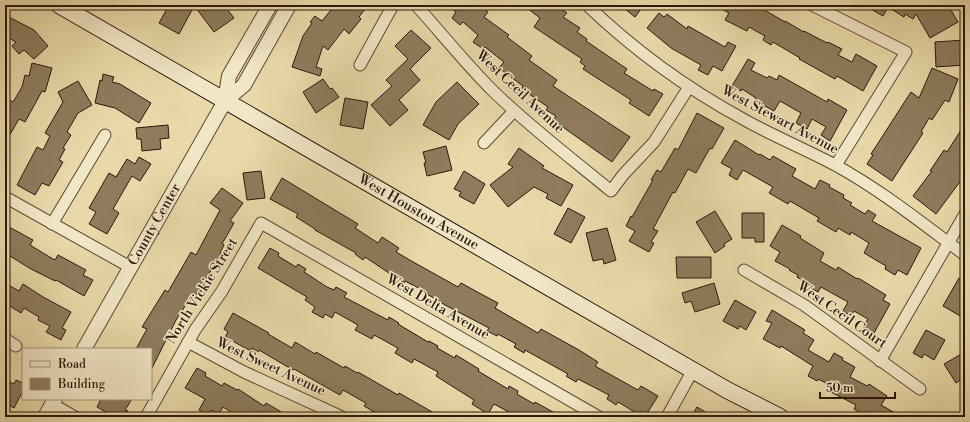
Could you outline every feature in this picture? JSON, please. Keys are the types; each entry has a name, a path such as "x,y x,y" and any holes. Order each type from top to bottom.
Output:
{"main road":[{"name":"West Houston Avenue","path":"59,5 727,390 780,417"}],"street":[{"name":"County Center","path":"85,348 225,101 229,76 270,5"},
{"name":"County Center","path":"225,101 244,86 289,5"},
{"path":"360,65 393,5"},
{"name":"West Cecil Avenue","path":"416,5 471,69 514,111 548,141 611,191 623,175 654,142 689,87"},
{"name":"West Stewart Avenue","path":"587,5 636,48 689,87 744,120 836,165 878,192 965,255"},
{"path":"812,5 906,52 836,165"},
{"path":"484,143 514,111"},
{"path":"52,224 105,135"},
{"path":"5,197 130,268"},
{"path":"880,360 965,214"},
{"name":"North Vickie Street","path":"146,417 188,342 222,291 261,223"},
{"name":"West Delta Avenue","path":"261,223 599,417"},
{"name":"West Cecil Court","path":"744,270 804,305 920,389"},
{"path":"5,339 16,346"},
{"name":"West Sweet Avenue","path":"188,342 238,369 342,417"},
{"path":"667,417 694,370"},
{"path":"45,417 54,402 75,417"}],"building":[{"path":"169,5 184,5 192,10 179,34 159,23"},
{"path":"200,5 224,5 234,18 214,32 196,8"},
{"path":"335,5 368,5 359,17 361,19 349,34 344,29 328,50 323,46 316,67 322,69 320,76 292,67 303,36 312,23 310,22 315,16 322,21"},
{"path":"447,5 479,5 488,12 484,17 509,35 507,37 532,56 529,60 557,80 553,86 630,137 612,162 553,120 556,116 546,110 548,107 522,89 523,86 499,68 504,62 485,47 483,49 473,42 478,35 463,22 460,25 452,18 456,12"},
{"path":"523,5 555,5 567,13 563,17 580,28 577,32 587,39 586,41 627,69 624,73 653,91 654,89 663,94 649,116 629,103 631,100 583,69 585,66 580,62 582,59 534,27 540,18"},
{"path":"620,5 644,5 635,17"},
{"path":"714,5 756,5 804,32 842,49 838,55 852,62 856,54 877,66 863,91 837,76 835,79 799,59 800,58 773,42 771,45 763,40 765,36 749,27 747,31 725,20 729,13"},
{"path":"864,5 948,5 958,22 930,38 916,14 913,19 905,14 904,17 888,7 883,16"},
{"path":"659,13 664,17 667,14 687,29 688,26 725,47 728,42 736,46 722,71 713,66 708,75 698,70 701,65 671,48 647,28"},
{"path":"5,15 34,30 48,46 34,59 24,50 19,54 12,46 16,42 5,36"},
{"path":"411,30 431,48 410,69 420,80 399,100 408,110 390,126 371,105 392,86 386,80 408,59 395,46"},
{"path":"965,40 965,65 936,67 935,42"},
{"path":"748,59 755,63 751,70 767,78 769,76 777,80 779,75 827,102 828,99 847,110 830,141 821,135 826,127 812,119 807,129 796,123 801,113 780,101 774,111 765,106 764,108 754,102 756,98 742,89 741,91 732,86"},
{"path":"32,63 52,68 45,92 42,91 25,122 19,119 5,143 5,104 8,99 13,102 22,87 25,75 29,76"},
{"path":"932,68 958,79 949,102 945,100 932,120 929,118 921,132 923,133 892,181 867,164 873,155 871,154 911,92 919,98"},
{"path":"103,74 114,77 112,82 120,84 151,103 139,123 115,108 95,103 100,80 102,81"},
{"path":"323,79 330,89 332,88 339,97 316,113 303,92"},
{"path":"78,81 92,105 78,113 67,132 71,135 63,148 65,149 59,160 63,162 49,186 42,183 35,195 17,185 37,147 43,150 50,136 45,133 63,102 58,92"},
{"path":"457,82 479,104 458,124 449,140 423,125 436,102"},
{"path":"345,98 368,102 363,129 340,125"},
{"path":"697,113 724,128 712,149 710,148 696,173 688,169 675,193 673,192 653,229 658,231 651,242 654,243 649,252 629,241 635,231 626,226 653,180 651,180 657,170 661,172 675,148 678,150"},
{"path":"965,124 965,175 936,214 913,196 932,171 930,171 944,150 947,152"},
{"path":"168,125 169,138 160,139 161,149 142,151 141,139 137,139 136,128"},
{"path":"735,140 759,155 760,154 770,160 773,156 796,169 792,176 815,189 820,180 830,185 829,187 844,195 843,198 852,203 850,205 865,214 868,210 876,215 872,221 921,248 907,275 898,270 895,275 885,269 886,266 864,253 869,243 851,232 850,235 838,228 836,232 817,221 819,218 790,201 788,204 769,193 773,187 743,170 737,180 729,175 732,169 721,163"},
{"path":"446,146 452,170 427,176 423,152"},
{"path":"519,148 544,166 542,168 573,185 561,206 546,198 548,194 534,187 508,207 490,185 513,167 508,164"},
{"path":"139,157 151,164 140,181 132,176 113,209 119,213 107,234 89,224 96,212 89,208 109,173 116,177 127,159 135,164"},
{"path":"261,171 265,198 247,200 243,173"},
{"path":"464,171 485,184 474,204 459,196 461,192 454,189"},
{"path":"282,178 358,224 355,228 378,243 382,237 399,248 396,252 415,263 458,287 461,283 498,303 495,308 538,333 541,329 598,362 595,366 638,390 641,386 658,396 646,415 640,411 638,414 618,402 616,405 607,399 609,395 578,379 576,382 566,376 568,374 525,350 524,353 514,347 516,344 498,334 497,336 487,331 489,328 445,305 427,294 428,293 405,281 404,283 365,257 363,260 355,254 356,253 315,230 296,217 298,214 270,199"},
{"path":"222,188 243,203 230,221 234,223 222,244 224,245 220,253 222,255 218,263 216,262 192,302 189,300 176,320 152,368 152,348 137,348 147,329 142,327 165,290 168,292 191,252 196,255 220,210 210,203"},
{"path":"568,208 585,217 571,243 554,234"},
{"path":"715,211 732,239 724,244 725,246 715,253 696,222"},
{"path":"742,213 764,213 764,242 755,242 755,238 742,238"},
{"path":"782,225 801,236 800,238 824,253 820,261 836,270 838,267 886,295 883,300 890,304 874,333 863,327 868,319 854,311 851,316 843,311 848,302 821,287 818,292 811,288 812,286 797,277 798,275 789,270 790,269 775,261 780,252 770,246"},
{"path":"9,227 33,240 30,245 55,260 58,255 86,270 83,275 93,280 84,296 56,280 55,281 31,269 5,253 5,234"},
{"path":"607,228 616,260 604,264 603,259 593,261 586,233"},
{"path":"270,248 279,253 278,256 296,267 298,264 306,269 304,272 327,287 334,290 336,287 347,293 344,297 388,320 389,317 428,342 429,341 438,346 437,348 455,358 456,355 479,369 478,371 508,389 509,386 518,391 517,394 534,404 535,402 562,417 518,417 494,404 488,414 472,404 474,400 436,376 438,372 414,359 412,363 395,353 398,348 374,335 372,339 355,330 358,325 335,312 332,318 325,314 323,318 312,312 315,307 305,300 307,297 258,268"},
{"path":"676,257 711,257 711,278 677,278"},
{"path":"959,278 965,282 965,311 962,317 943,306"},
{"path":"5,283 19,291 23,284 71,312 62,328 66,330 61,340 46,332 50,326 38,320 39,317 24,308 21,313 5,303"},
{"path":"714,283 720,304 695,312 691,301 685,303 682,293"},
{"path":"735,300 756,312 746,330 740,326 738,329 723,321"},
{"path":"772,310 805,330 803,333 814,340 808,350 829,362 834,353 843,358 842,360 855,367 850,377 867,386 869,384 887,396 881,405 902,417 860,417 862,414 854,409 856,405 829,391 832,386 808,376 813,366 781,346 780,348 763,339 772,323 766,321"},
{"path":"233,313 292,348 295,342 315,354 316,352 344,368 345,366 357,373 358,372 398,395 399,393 441,417 383,417 364,406 366,403 343,390 340,395 259,350 258,352 252,348 251,351 225,337 228,332 224,329"},
{"path":"926,330 945,340 934,360 924,354 922,358 913,353"},
{"path":"965,352 965,377 956,383 944,364"},
{"path":"197,368 206,373 205,376 222,386 224,383 237,390 238,389 264,406 266,403 290,417 239,417 223,407 219,414 212,410 209,415 199,410 205,399 185,388"},
{"path":"5,380 14,384 16,380 22,383 22,393 14,408 5,403"},
{"path":"100,400 131,400 125,410 128,411 125,417 115,417 97,407"},
{"path":"697,407 714,417 691,417"}]}
